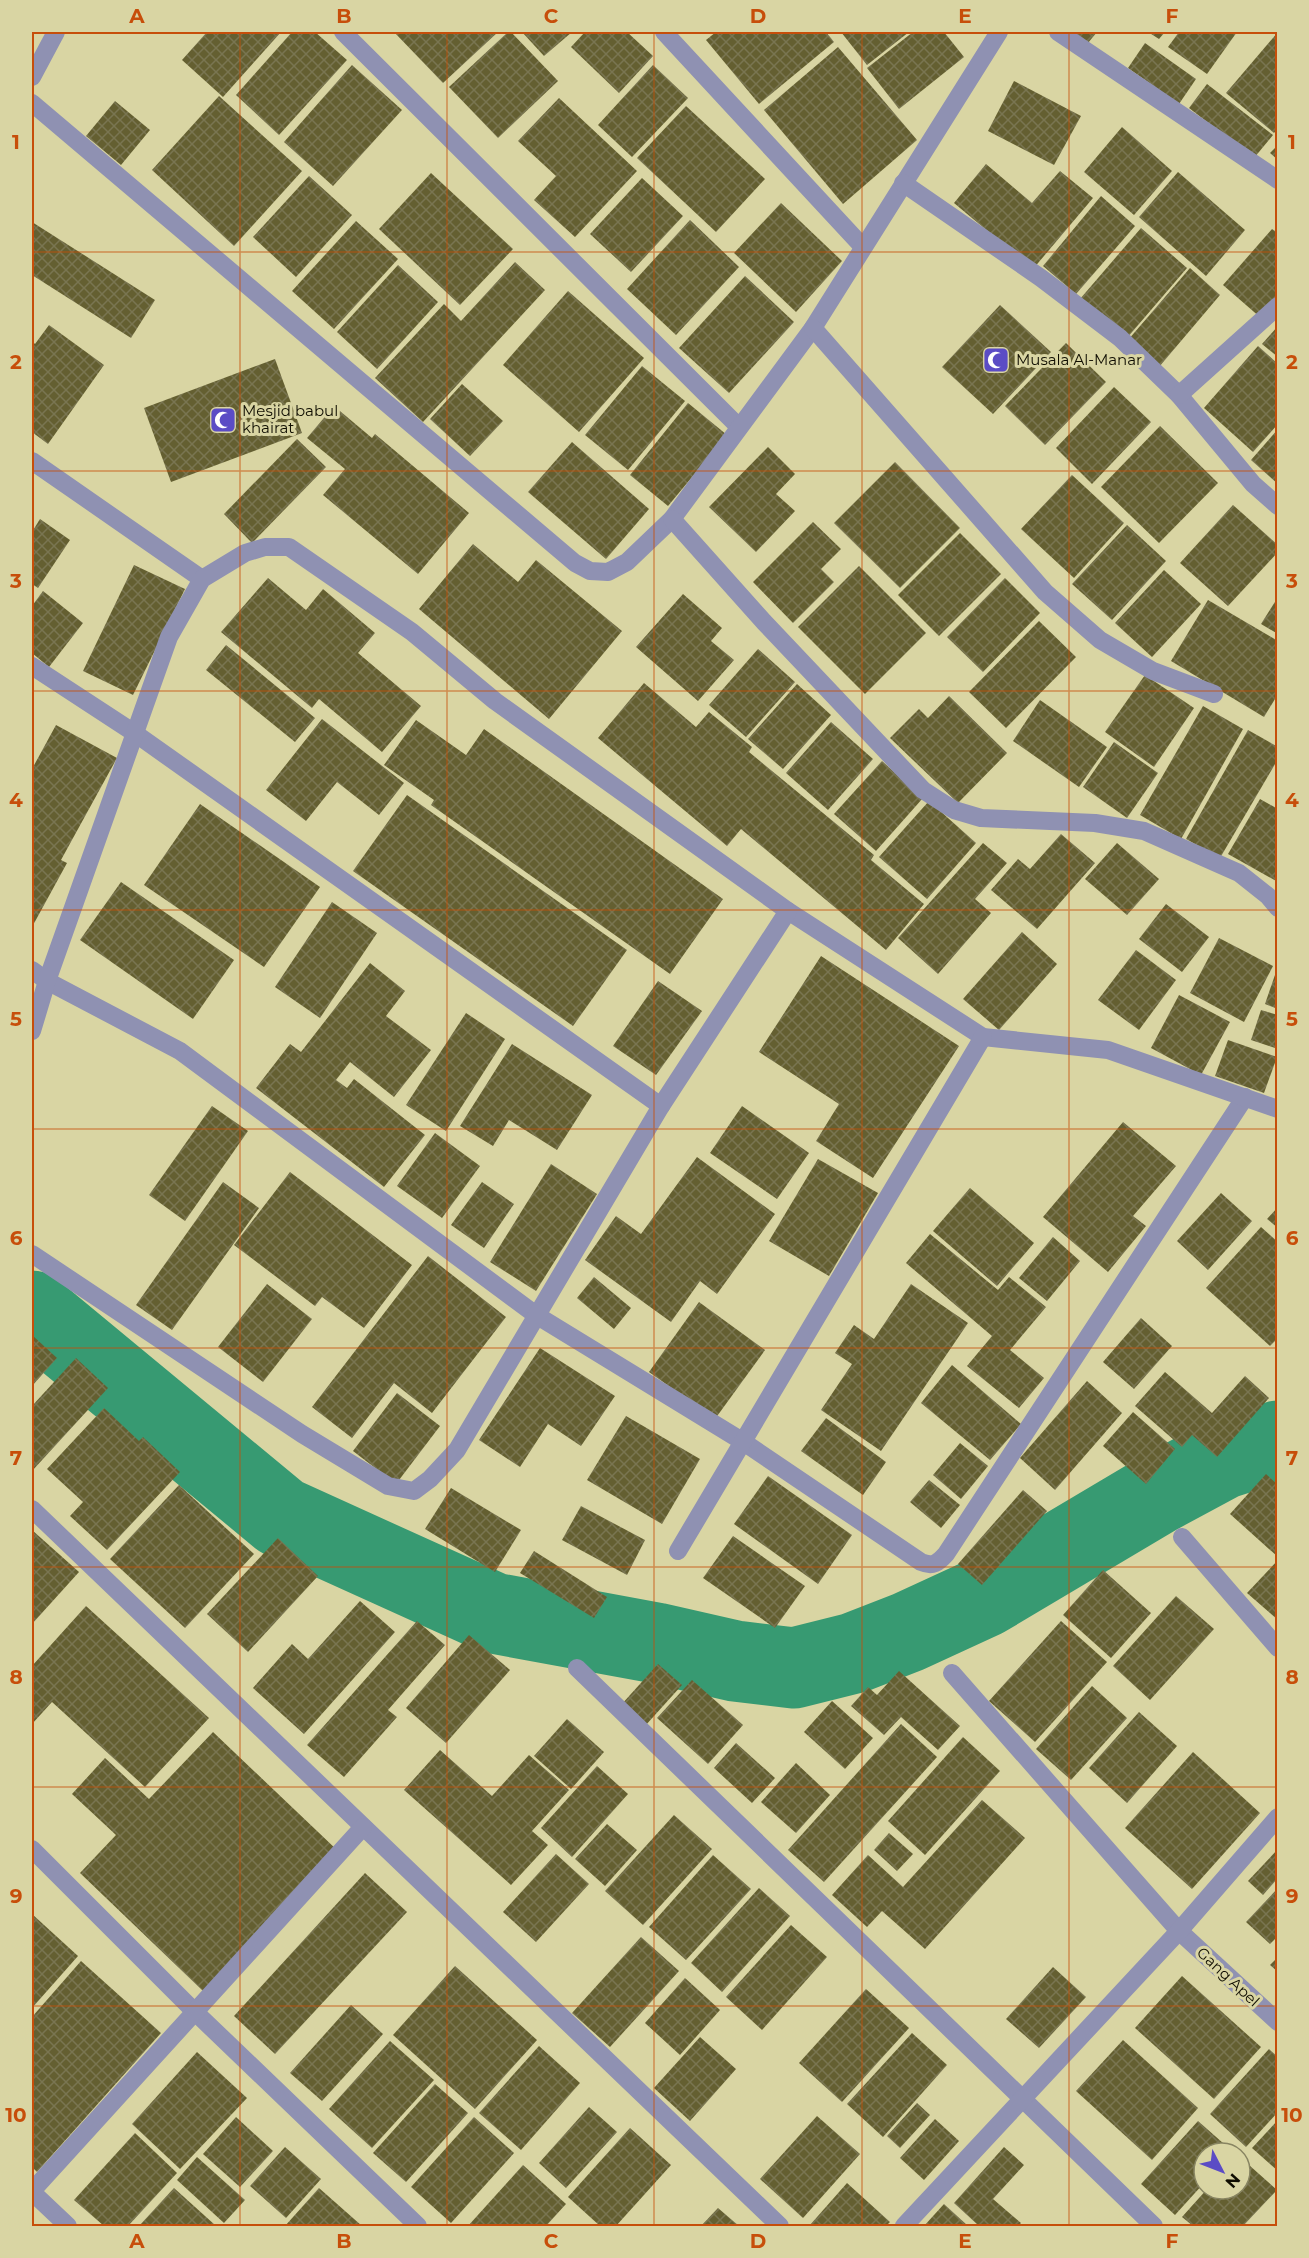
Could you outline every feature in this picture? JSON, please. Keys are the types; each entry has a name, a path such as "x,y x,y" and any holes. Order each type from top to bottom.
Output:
{"street":[{"path":"32,77 38,52 56,32"},
{"path":"343,32 740,428"},
{"path":"664,32 863,247"},
{"path":"32,103 575,563 591,571 608,572 627,562 672,519 813,328 999,32"},
{"path":"1058,32 1278,180"},
{"path":"903,183 1041,278 1111,331 1179,395 1254,484 1278,506"},
{"path":"1179,395 1278,306"},
{"path":"813,328 1045,592 1100,640 1153,671 1214,694"},
{"path":"32,460 202,579"},
{"path":"672,519 764,622 923,790 954,810 981,818 1095,823 1144,831 1239,873 1268,896 1278,908"},
{"path":"32,1031 39,975 136,734 169,638 202,579 245,553 265,547 289,548 412,632 495,700 788,911 983,1037 1108,1050 1278,1109"},
{"path":"32,666 136,734 661,1106"},
{"path":"32,1254 302,1434 388,1486 414,1491 430,1479 457,1450 661,1106 788,911"},
{"path":"39,975 180,1051 536,1315 742,1441 921,1562 929,1565 939,1563 1245,1097"},
{"path":"678,1551 983,1037"},
{"path":"32,1509 780,2226"},
{"path":"1182,1537 1278,1648"},
{"path":"577,1668 1154,2226"},
{"name":"Gang Apel","path":"952,1672 1179,1931 1278,2022"},
{"path":"904,2226 1179,1931 1278,1816"},
{"path":"68,2226 32,2191 363,1827"},
{"path":"32,1849 194,2011 418,2226"}],"building":[{"path":"207,32 281,32 223,97 182,60"},
{"path":"292,32 315,32 347,60 279,135 236,95"},
{"path":"394,32 498,32 443,83"},
{"path":"508,32 511,32 558,81 498,138 449,87"},
{"path":"522,32 572,32 544,56"},
{"path":"585,32 627,32 653,56 619,93 571,47"},
{"path":"716,32 826,32 834,42 759,104 706,40"},
{"path":"841,32 909,32 867,65"},
{"path":"913,32 944,32 964,57 899,109 867,68"},
{"path":"1072,32 1097,32 1088,43"},
{"path":"1148,32 1165,32 1159,39"},
{"path":"1179,32 1237,32 1207,74 1168,47"},
{"path":"1278,32 1278,128 1274,133 1226,93"},
{"path":"1145,43 1196,79 1179,104 1128,68"},
{"path":"838,47 917,140 843,204 764,110"},
{"path":"352,65 402,110 333,186 284,142"},
{"path":"653,65 688,98 632,157 598,125"},
{"path":"1014,81 1081,116 1054,165 988,131"},
{"path":"1207,84 1273,135 1254,158 1189,108"},
{"path":"219,96 302,171 234,246 152,170"},
{"path":"559,98 637,171 575,237 534,200 556,176 518,141"},
{"path":"115,101 150,130 121,165 86,136"},
{"path":"686,106 765,179 716,232 637,158"},
{"path":"1122,127 1172,171 1134,215 1084,172"},
{"path":"1278,145 1278,160 1270,153"},
{"path":"986,164 1032,203 1060,171 1093,198 1033,269 954,203"},
{"path":"1178,172 1245,230 1206,276 1139,217"},
{"path":"431,173 513,249 460,305 379,229"},
{"path":"309,176 352,215 296,277 253,237"},
{"path":"642,178 683,216 631,272 590,234"},
{"path":"1101,196 1135,226 1076,294 1043,266"},
{"path":"781,203 842,261 796,312 734,253"},
{"path":"690,220 739,267 676,335 627,289"},
{"path":"356,221 398,259 334,329 292,291"},
{"path":"32,222 155,300 131,338 32,275"},
{"path":"1141,228 1187,268 1127,338 1080,299"},
{"path":"1272,229 1278,233 1278,299 1261,318 1223,285"},
{"path":"515,262 545,290 423,422 375,378 444,304 461,321"},
{"path":"398,265 438,302 377,369 337,332"},
{"path":"1190,268 1220,295 1159,367 1128,340"},
{"path":"745,276 794,322 729,393 679,348"},
{"path":"568,291 644,358 579,432 503,365"},
{"name":"Musala Al-Manar","path":"1000,305 1051,352 993,414 942,367"},
{"path":"49,325 104,365 48,444 32,432 32,341 35,344"},
{"path":"1278,326 1278,357 1262,344"},
{"path":"1066,343 1106,382 1045,445 1005,406"},
{"path":"1258,346 1278,364 1278,424 1253,452 1204,408"},
{"name":"Mesjid babul khairat","path":"275,359 302,433 171,482 144,408"},
{"path":"642,366 685,401 628,470 585,435"},
{"path":"462,384 503,421 470,456 430,419"},
{"path":"1114,387 1151,422 1092,484 1056,448"},
{"path":"688,403 727,435 668,506 630,475"},
{"path":"334,406 372,438 375,434 469,513 418,574 323,495 345,469 307,438"},
{"path":"1160,426 1218,483 1159,543 1101,487"},
{"path":"1278,429 1278,484 1251,460"},
{"path":"297,439 326,467 252,543 224,514"},
{"path":"572,442 649,509 606,559 528,492"},
{"path":"768,447 795,474 776,494 795,511 756,552 709,507"},
{"path":"895,462 960,528 900,588 834,523"},
{"path":"1072,475 1124,523 1074,578 1021,529"},
{"path":"1233,505 1278,545 1278,552 1228,606 1180,563"},
{"path":"40,519 70,540 38,588 32,584 32,532"},
{"path":"813,522 841,549 821,569 834,582 793,623 753,582"},
{"path":"1127,525 1166,561 1112,620 1072,584"},
{"path":"960,533 1001,574 939,636 898,595"},
{"path":"473,544 518,582 536,560 622,631 549,719 419,609"},
{"path":"134,565 185,589 133,695 83,671"},
{"path":"859,566 926,633 865,694 798,627"},
{"path":"1164,570 1201,604 1152,657 1115,623"},
{"path":"268,578 306,610 323,589 375,633 358,653 421,706 382,752 319,699 312,708 221,632"},
{"path":"1005,578 1040,613 983,672 947,637"},
{"path":"43,591 83,623 49,667 32,653 32,606"},
{"path":"683,594 722,628 711,641 734,660 698,701 636,647"},
{"path":"1278,597 1278,634 1261,624"},
{"path":"1208,600 1278,641 1278,694 1264,717 1171,661"},
{"path":"1039,621 1076,657 1006,728 969,692"},
{"path":"226,645 315,718 295,742 206,670"},
{"path":"758,649 795,682 746,737 709,705"},
{"path":"1145,675 1194,708 1154,767 1105,732"},
{"path":"644,683 696,727 709,712 752,747 749,752 874,855 871,860 924,904 886,950 741,829 727,846 598,738"},
{"path":"797,684 831,715 783,769 748,739"},
{"path":"949,696 1007,753 958,803 890,738 919,709 928,718"},
{"path":"1040,700 1107,747 1079,787 1013,741"},
{"path":"1203,706 1243,729 1181,839 1140,815"},
{"path":"322,719 404,783 379,815 337,782 306,821 266,790"},
{"path":"416,720 466,755 484,729 723,899 670,974 431,805 434,800 384,765"},
{"path":"831,722 873,759 828,810 786,773"},
{"path":"56,725 117,758 61,860 67,863 32,927 32,769"},
{"path":"1248,730 1278,747 1278,759 1220,858 1186,839"},
{"path":"1114,742 1158,773 1127,818 1083,787"},
{"path":"882,761 923,798 876,851 834,814"},
{"path":"407,795 627,950 573,1026 353,871"},
{"path":"1260,799 1278,809 1278,882 1228,854"},
{"path":"929,801 976,843 927,899 879,857"},
{"path":"200,804 320,887 264,967 144,885"},
{"path":"1061,834 1095,863 1037,929 991,890 1018,859 1030,869"},
{"path":"983,843 1007,863 975,899 991,913 938,974 898,938"},
{"path":"1117,843 1159,879 1127,915 1085,879"},
{"path":"121,882 234,960 193,1019 80,940"},
{"path":"332,902 377,933 320,1018 275,987"},
{"path":"1166,904 1209,937 1182,972 1139,939"},
{"path":"1022,932 1057,964 999,1030 963,999"},
{"path":"1219,938 1273,966 1244,1022 1190,993"},
{"path":"1136,950 1176,980 1139,1030 1098,1000"},
{"path":"821,956 959,1046 873,1178 816,1141 839,1104 759,1052"},
{"path":"370,963 405,991 386,1016 431,1050 394,1097 350,1062 336,1080 347,1088 354,1079 425,1135 384,1187 256,1088 290,1044 301,1052"},
{"path":"1278,969 1278,1009 1265,1004"},
{"path":"658,981 702,1011 656,1075 613,1046"},
{"path":"1179,995 1230,1022 1201,1075 1151,1048"},
{"path":"1261,1010 1278,1015 1278,1049 1251,1040"},
{"path":"466,1013 505,1039 446,1131 406,1105"},
{"path":"1228,1040 1277,1057 1264,1093 1215,1076"},
{"path":"512,1044 592,1095 557,1150 509,1120 493,1146 460,1126"},
{"path":"212,1106 248,1131 185,1221 149,1195"},
{"path":"742,1106 809,1153 777,1199 710,1153"},
{"path":"1123,1122 1176,1166 1133,1216 1146,1226 1108,1272 1043,1217"},
{"path":"435,1133 480,1166 442,1218 397,1186"},
{"path":"697,1157 775,1214 717,1294 700,1281 671,1322 585,1260 616,1216 641,1234"},
{"path":"818,1159 878,1193 829,1276 769,1241"},
{"path":"551,1164 597,1194 536,1291 490,1262"},
{"path":"290,1172 412,1265 364,1328 322,1297 315,1306 234,1245"},
{"path":"223,1182 259,1208 172,1330 136,1305"},
{"path":"482,1182 514,1204 484,1248 451,1225"},
{"path":"970,1188 1034,1243 997,1286 933,1231"},
{"path":"1221,1193 1252,1221 1208,1270 1177,1241"},
{"path":"1278,1207 1278,1228 1267,1219"},
{"path":"1261,1227 1278,1242 1278,1338 1270,1346 1206,1288"},
{"path":"930,1234 998,1290 1009,1277 1046,1307 1010,1350 1044,1378 1019,1408 967,1366 992,1336 906,1263"},
{"path":"1053,1237 1080,1261 1047,1301 1019,1278"},
{"path":"428,1256 506,1317 432,1413 394,1383 352,1438 312,1407"},
{"path":"594,1277 631,1308 614,1329 577,1298"},
{"path":"267,1284 312,1319 263,1382 218,1347"},
{"path":"911,1284 968,1323 881,1451 821,1410 852,1364 835,1353 854,1325 874,1339"},
{"path":"699,1302 765,1350 715,1419 649,1372"},
{"path":"1141,1318 1172,1346 1134,1389 1103,1362"},
{"path":"32,1335 57,1358 32,1386"},
{"path":"540,1348 615,1396 581,1446 548,1424 520,1467 479,1440"},
{"path":"76,1358 108,1388 32,1471 32,1406"},
{"path":"952,1365 1021,1424 990,1460 921,1403"},
{"path":"1165,1372 1212,1413 1245,1376 1269,1398 1217,1457 1192,1435 1182,1447 1135,1406"},
{"path":"1087,1381 1122,1413 1055,1490 1020,1458"},
{"path":"397,1393 440,1426 396,1484 353,1451"},
{"path":"104,1408 139,1441 143,1437 180,1472 107,1550 70,1516 83,1502 47,1469"},
{"path":"1133,1412 1175,1449 1146,1484 1103,1446"},
{"path":"626,1416 700,1459 662,1524 587,1480"},
{"path":"826,1418 886,1462 863,1495 801,1451"},
{"path":"960,1443 988,1466 961,1499 933,1475"},
{"path":"1266,1474 1278,1485 1278,1557 1230,1514"},
{"path":"768,1476 852,1535 818,1584 734,1524"},
{"path":"929,1480 960,1505 941,1528 910,1502"},
{"path":"179,1485 254,1554 185,1628 110,1559"},
{"path":"451,1488 521,1530 495,1572 425,1529"},
{"path":"1023,1490 1047,1511 982,1585 958,1564"},
{"path":"581,1506 645,1540 627,1575 562,1540"},
{"path":"32,1530 79,1572 32,1624"},
{"path":"733,1536 805,1586 775,1628 703,1578"},
{"path":"278,1538 318,1576 248,1652 207,1614"},
{"path":"534,1551 607,1597 594,1618 520,1573"},
{"path":"1278,1560 1278,1620 1247,1593"},
{"path":"1103,1570 1151,1613 1111,1658 1063,1615"},
{"path":"1176,1596 1214,1629 1150,1700 1113,1666"},
{"path":"360,1601 395,1632 304,1734 253,1688 292,1644 308,1659"},
{"path":"86,1606 209,1718 145,1787 52,1702 32,1724 32,1666"},
{"path":"417,1621 445,1645 388,1710 397,1717 344,1777 307,1745"},
{"path":"1061,1621 1107,1662 1035,1742 989,1701"},
{"path":"469,1635 510,1670 446,1743 406,1708"},
{"path":"658,1664 682,1685 645,1726 621,1705"},
{"path":"899,1671 960,1726 938,1750 901,1717 884,1735 851,1706 868,1687 877,1695"},
{"path":"692,1680 743,1725 708,1764 657,1718"},
{"path":"1092,1686 1127,1718 1071,1780 1036,1749"},
{"path":"832,1701 873,1738 845,1769 804,1732"},
{"path":"1139,1712 1177,1746 1127,1803 1089,1768"},
{"path":"567,1719 604,1752 571,1789 534,1756"},
{"path":"901,1724 937,1757 824,1882 788,1850"},
{"path":"213,1732 337,1850 203,1991 80,1873 116,1835 72,1794 105,1758 149,1799"},
{"path":"963,1737 1000,1771 925,1855 888,1821"},
{"path":"736,1743 775,1778 752,1803 714,1768"},
{"path":"440,1750 492,1796 529,1755 569,1790 532,1831 548,1845 511,1885 404,1790"},
{"path":"1193,1752 1260,1813 1192,1889 1125,1828"},
{"path":"796,1763 830,1795 796,1833 761,1802"},
{"path":"597,1766 628,1794 572,1857 541,1828"},
{"path":"982,1800 1025,1838 925,1949 882,1911 867,1927 832,1895 868,1855 903,1887"},
{"path":"674,1815 712,1849 643,1925 605,1891"},
{"path":"607,1824 637,1850 605,1886 575,1859"},
{"path":"889,1833 913,1854 897,1871 874,1850"},
{"path":"1278,1849 1278,1878 1263,1895 1248,1881"},
{"path":"556,1854 589,1884 536,1942 503,1912"},
{"path":"713,1855 751,1889 686,1960 649,1927"},
{"path":"365,1873 407,1912 275,2054 234,2016"},
{"path":"759,1888 790,1916 722,1992 691,1963"},
{"path":"1278,1888 1278,1936 1270,1944 1246,1922"},
{"path":"32,1914 78,1956 32,2008"},
{"path":"791,1925 827,1957 762,2030 726,1997"},
{"path":"641,1937 679,1971 610,2047 572,2013"},
{"path":"1278,1957 1278,1972 1270,1965"},
{"path":"81,1961 161,2033 37,2172 32,2167 32,2017"},
{"path":"455,1966 537,2040 475,2109 393,2035"},
{"path":"1053,1967 1086,1997 1039,2048 1006,2019"},
{"path":"1182,1976 1261,2047 1214,2099 1135,2028"},
{"path":"685,1978 720,2010 680,2055 645,2023"},
{"path":"866,1989 909,2028 842,2102 799,2063"},
{"path":"351,2005 383,2034 322,2101 290,2073"},
{"path":"912,2033 947,2065 883,2137 847,2104"},
{"path":"700,2037 736,2069 690,2121 654,2088"},
{"path":"1123,2040 1198,2108 1152,2160 1076,2091"},
{"path":"390,2041 434,2080 372,2148 329,2109"},
{"path":"539,2046 580,2083 521,2150 479,2113"},
{"path":"1269,2049 1278,2057 1278,2112 1251,2141 1239,2141 1210,2114"},
{"path":"197,2052 247,2098 180,2169 132,2124"},
{"path":"435,2084 468,2113 406,2182 373,2153"},
{"path":"917,2103 930,2115 900,2148 887,2136"},
{"path":"589,2107 617,2132 566,2188 539,2163"},
{"path":"817,2116 860,2154 803,2218 760,2179"},
{"path":"236,2117 273,2151 240,2187 203,2154"},
{"path":"474,2117 514,2153 451,2223 411,2187"},
{"path":"935,2119 959,2141 924,2180 900,2158"},
{"path":"1278,2120 1278,2171 1252,2148"},
{"path":"1198,2121 1221,2141 1192,2141 1192,2196 1175,2215 1141,2184"},
{"path":"630,2128 671,2165 616,2226 600,2226 568,2197"},
{"path":"135,2133 177,2173 128,2226 104,2226 74,2200"},
{"path":"285,2147 321,2179 286,2218 250,2186"},
{"path":"1004,2147 1024,2165 993,2199 1021,2223 1018,2226 979,2226 954,2203"},
{"path":"197,2157 245,2200 224,2223 177,2180"},
{"path":"523,2165 566,2204 546,2226 468,2226"},
{"path":"1252,2168 1277,2190 1243,2226 1193,2226 1182,2217 1196,2201 1252,2201"},
{"path":"847,2183 890,2222 886,2226 810,2225"},
{"path":"174,2188 215,2225 139,2226"},
{"path":"319,2188 362,2226 285,2226"},
{"path":"944,2204 968,2226 924,2226"},
{"path":"718,2208 739,2226 701,2226"}],"waterway":[{"path":"32,1311 281,1517 493,1613 656,1643 735,1661 794,1668 854,1653 908,1632 984,1597 1159,1493 1222,1459 1278,1441"}],"place":[{"name":"Musala Al-Manar","path":"996,360"},
{"name":"Mesjid babul khairat","path":"223,420"}]}
